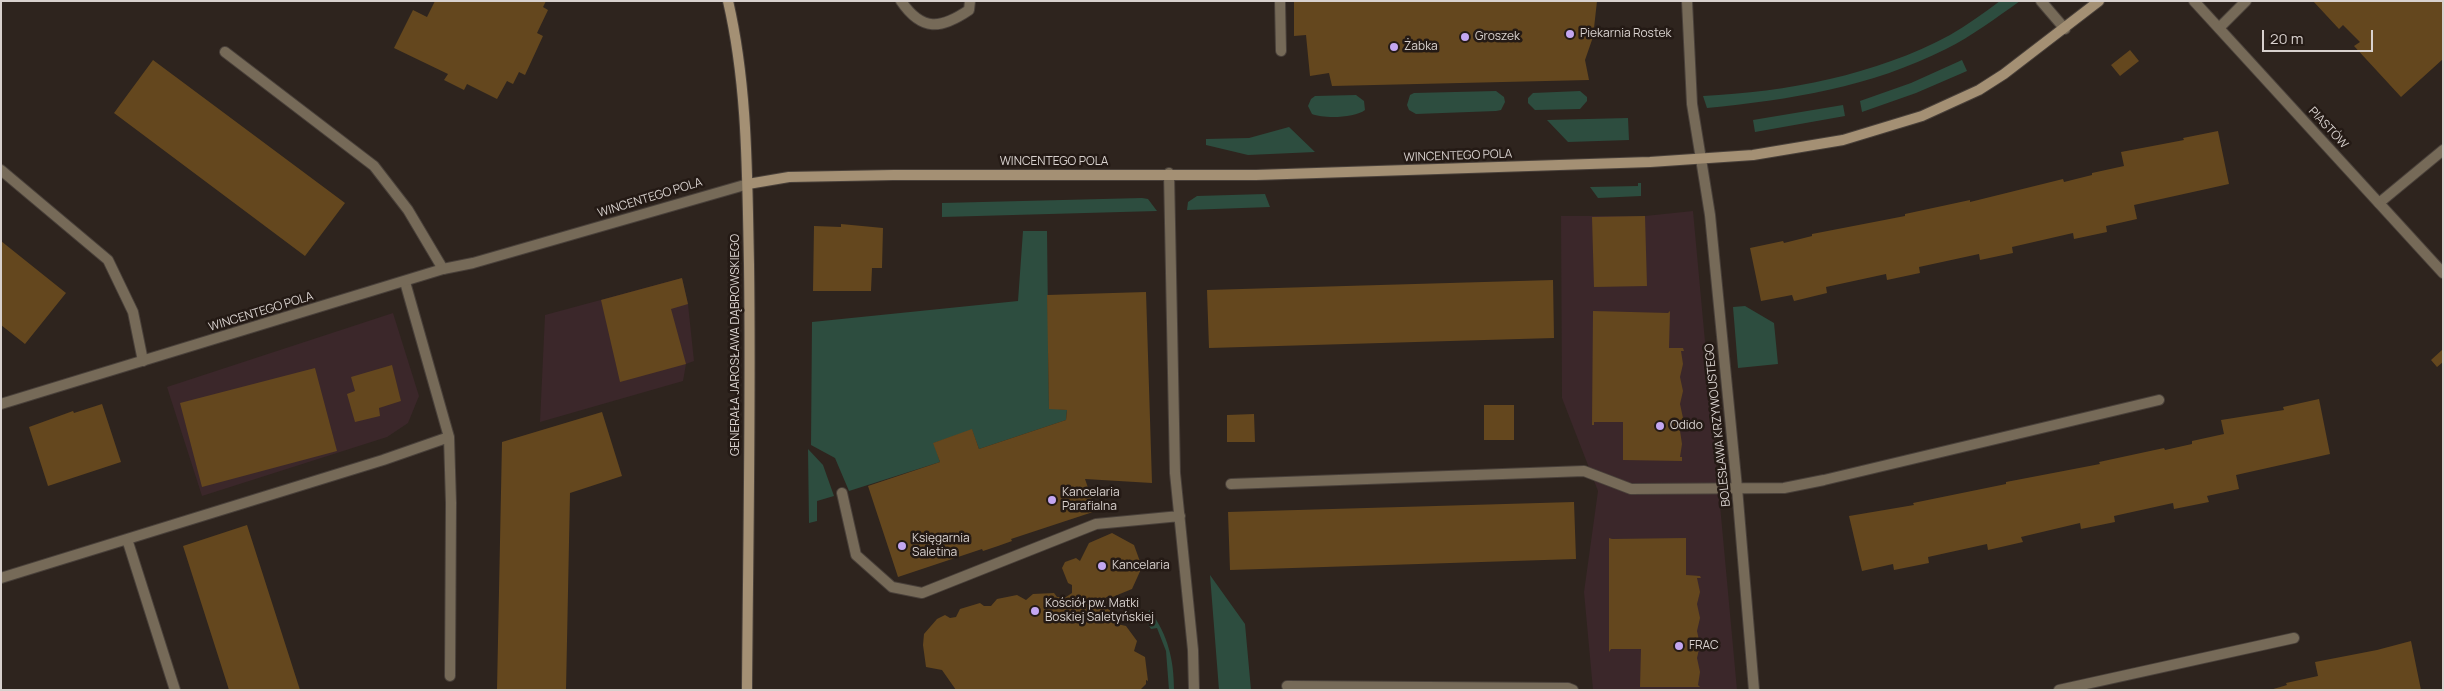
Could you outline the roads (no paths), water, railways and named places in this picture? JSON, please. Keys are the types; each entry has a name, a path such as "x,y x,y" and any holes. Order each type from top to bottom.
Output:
{"street":[{"name":"GENERAŁA JAROSŁAWA DĄBROWSKIEGO","path":"728,1 744,94 748,184 750,308 747,690"},
{"path":"901,1 911,16 930,26 950,23 969,10 970,1"},
{"path":"1280,1 1281,51"},
{"name":"BOLESŁAWA KRZYWOUSTEGO","path":"1686,1 1692,104 1710,214 1737,488 1754,690"},
{"path":"2040,1 2065,29"},
{"name":"WINCENTEGO POLA","path":"1,404 443,269 473,263 748,184 789,177 1169,173 1256,175 1701,159 1753,154 1843,140 1922,116 1979,90 1996,80 2065,29 2099,1"},
{"name":"PIASTÓW","path":"2194,1 2443,273"},
{"path":"2219,28 2246,1"},
{"path":"225,52 374,166 408,210 443,269"},
{"path":"2379,203 2443,150"},
{"path":"1,170 108,260 133,312 143,361"},
{"path":"1169,173 1175,473 1194,690"},
{"path":"405,282 449,437 451,503 450,676"},
{"path":"1230,484 1584,471 1631,489 1784,488 2160,400"},
{"path":"1,578 383,460 449,437"},
{"path":"842,493 856,555 892,587 922,593 1096,524 1180,516"},
{"path":"127,539 175,690"},
{"path":"2059,690 2294,638"},
{"path":"1287,686 1568,688 1573,690"}],"place":[{"name":"Piekarnia Rostek","path":"1570,34"},
{"name":"Groszek","path":"1465,37"},
{"name":"Żabka","path":"1394,47"},
{"name":"Odido","path":"1660,426"},
{"name":"Kancelaria Parafialna","path":"1052,500"},
{"name":"Księgarnia Saletina","path":"902,546"},
{"name":"Kancelaria","path":"1102,566"},
{"name":"Kościół pw. Matki Boskiej Saletyńskiej","path":"1035,611"},
{"name":"FRAC","path":"1679,646"}]}
